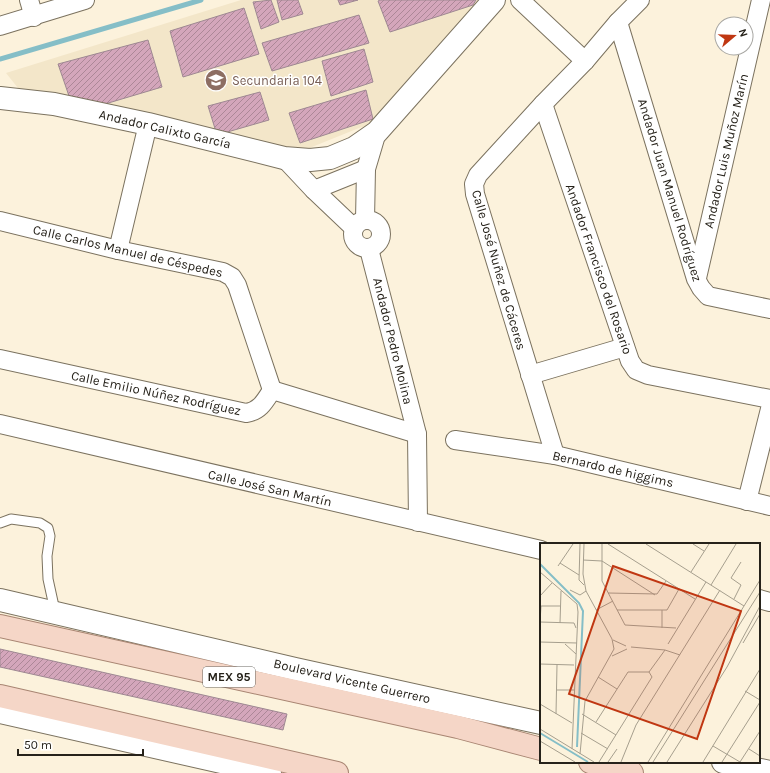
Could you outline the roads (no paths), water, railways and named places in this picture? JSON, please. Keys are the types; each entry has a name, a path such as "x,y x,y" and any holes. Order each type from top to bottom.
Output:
{"main road":[{"name":"Andador Calixto García","path":"0,98 54,104 148,124 284,158 310,160 330,158 354,148 377,132 494,0"},
{"name":"Boulevard Vicente Guerrero","path":"0,600 302,670 540,723"},
{"name":"MEX 95","path":"0,626 458,727 540,749"},
{"path":"0,696 337,773"},
{"path":"0,712 270,773"},
{"path":"594,763 632,773"},
{"path":"728,763 770,772"}],"street":[{"path":"0,26 32,8 85,0"},
{"path":"520,0 585,61"},
{"name":"Calle José Nuñez de Cáceres","path":"555,455 475,194 474,184 478,175 640,0"},
{"name":"Andador Luis Muñoz Marín","path":"696,279 761,0"},
{"name":"Andador Juan Manuel Rodríguez","path":"618,22 696,279 708,296 770,309"},
{"name":"Andador Francisco del Rosario","path":"543,104 625,347 630,361 636,370 648,375 770,399"},
{"path":"118,250 148,124"},
{"path":"360,224 366,169 377,132"},
{"path":"284,158 314,190 360,224"},
{"path":"314,190 366,169"},
{"name":"Calle Carlos Manuel de Céspedes","path":"0,221 118,250 223,272 232,277 272,390"},
{"name":"Andador Pedro Molina","path":"360,224 353,238 359,246 369,249 417,434 418,522"},
{"path":"530,375 625,347"},
{"name":"Calle Emilio Núñez Rodríguez","path":"0,359 246,413 254,412 261,406 272,390"},
{"path":"272,390 417,434"},
{"path":"747,501 770,409"},
{"name":"Calle José San Martín","path":"0,424 540,550"},
{"name":"Bernardo de higgims","path":"455,440 555,455 770,506"},
{"path":"760,600 770,602"}],"lane":[{"path":"0,524 11,519 40,522 48,528 50,536 47,556 48,579 55,613"}],"waterway":[{"path":"0,59 201,0"}],"place":[{"name":"Secundaria 104","path":"216,80"}]}
